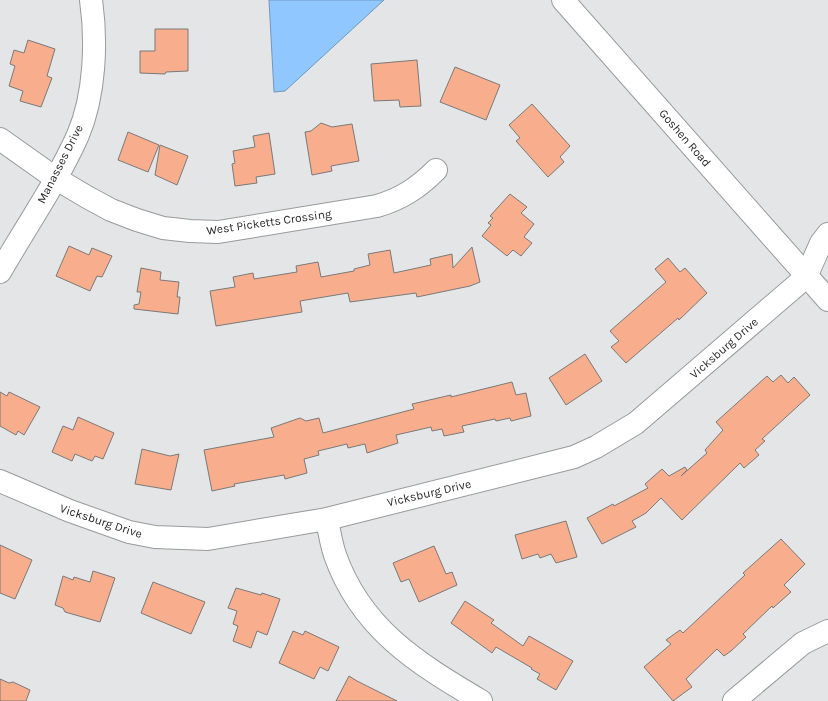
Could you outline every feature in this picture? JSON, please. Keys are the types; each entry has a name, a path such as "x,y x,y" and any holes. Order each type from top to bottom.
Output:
{"street":[{"name":"Manasses Drive","path":"0,272 55,178 78,134 86,107 94,51 94,22 91,0"},
{"name":"Goshen Road","path":"564,0 806,277 828,300"},
{"name":"West Picketts Crossing","path":"0,139 55,178 111,210 136,220 163,228 190,231 218,232 378,206 394,201 410,193 424,183 436,170"},
{"path":"806,277 821,243 828,234"},
{"path":"806,277 828,271"},
{"path":"806,277 828,284"},
{"name":"Vicksburg Drive","path":"0,481 70,511 129,532 182,540 208,539 327,519 552,463 574,457 596,447 636,423 806,277"},
{"path":"327,519 335,554 343,576 368,615 384,633 413,659 481,701"},
{"path":"734,701 803,643 828,631"}],"water":[{"path":"269,0 384,0 285,91 274,92"}],"building":[{"path":"155,29 188,29 188,71 166,72 165,74 140,73 140,51 155,51"},
{"path":"28,40 55,49 47,76 52,78 41,107 20,101 23,91 9,86 15,66 10,64 14,50 24,53"},
{"path":"417,60 421,106 400,107 399,100 374,101 371,64"},
{"path":"455,67 500,85 486,120 440,102"},
{"path":"532,104 570,146 560,157 564,162 548,177 516,141 520,138 509,125"},
{"path":"321,123 332,127 352,124 359,161 331,166 332,171 312,175 305,132 311,131"},
{"path":"128,132 159,145 148,172 118,160"},
{"path":"269,133 275,174 256,177 257,183 235,186 232,164 235,163 233,151 255,147 253,136"},
{"path":"160,145 188,156 177,185 155,175"},
{"path":"510,194 527,207 521,213 534,224 524,237 532,243 521,256 513,250 507,256 482,236 491,225 488,223 493,218 490,216"},
{"path":"69,246 89,255 92,248 112,256 102,277 97,276 90,291 56,276"},
{"path":"472,247 480,282 470,286 417,297 416,293 350,302 348,293 300,301 302,312 216,326 210,291 235,287 233,277 253,273 254,279 297,272 296,266 318,262 321,277 354,271 354,269 370,265 368,254 390,250 394,273 431,265 430,259 452,254 453,268"},
{"path":"668,258 680,272 685,268 707,293 679,320 678,318 626,363 611,347 619,341 610,331 666,282 655,269"},
{"path":"141,268 161,272 160,280 179,282 177,297 180,297 178,314 134,309 134,305 139,304 141,292 137,292"},
{"path":"585,354 602,381 566,405 549,378"},
{"path":"781,375 788,383 794,377 810,395 762,439 765,441 755,450 759,455 744,468 740,463 682,520 661,498 646,513 632,521 636,527 602,544 587,518 648,488 645,484 662,469 669,476 685,467 687,470 681,476 707,453 705,450 723,430 716,422 767,376 773,382"},
{"path":"512,382 516,395 526,393 531,416 511,421 510,418 496,421 495,419 462,426 464,432 444,436 442,429 432,431 431,427 396,435 398,443 367,453 365,444 348,448 347,444 318,451 319,455 304,459 307,473 285,479 284,475 234,484 235,486 212,491 204,450 274,437 271,428 300,418 306,421 319,418 323,433 414,409 412,404 451,395 451,397"},
{"path":"0,392 7,396 9,392 40,407 24,435 18,431 16,435 0,426"},
{"path":"78,417 114,433 103,459 95,456 92,461 75,454 72,461 52,452 63,426 73,430"},
{"path":"142,449 170,456 179,454 171,490 135,484"},
{"path":"566,521 577,557 556,563 551,554 540,558 538,554 522,559 515,535"},
{"path":"781,539 805,564 784,585 791,592 773,608 772,606 743,634 746,637 731,651 724,656 717,649 686,679 692,687 673,701 644,667 671,644 666,640 680,630 683,633 745,575 743,573"},
{"path":"0,545 32,560 15,599 0,593"},
{"path":"434,546 446,574 452,572 457,585 419,602 409,579 401,582 393,563"},
{"path":"93,571 115,578 100,622 65,612 63,608 55,605 63,576 73,580 74,577 90,582"},
{"path":"153,582 205,602 191,634 141,613"},
{"path":"236,588 261,595 262,593 280,599 267,635 257,631 251,648 233,641 238,626 233,624 237,611 228,608"},
{"path":"465,601 494,620 491,623 523,646 529,636 573,661 556,690 537,679 540,674 531,669 532,668 496,647 492,653 451,623"},
{"path":"293,631 303,635 305,631 339,647 328,671 320,667 314,679 279,663"},
{"path":"349,676 357,681 397,701 336,701"},
{"path":"0,679 9,683 13,682 30,690 26,701 0,701"}]}
